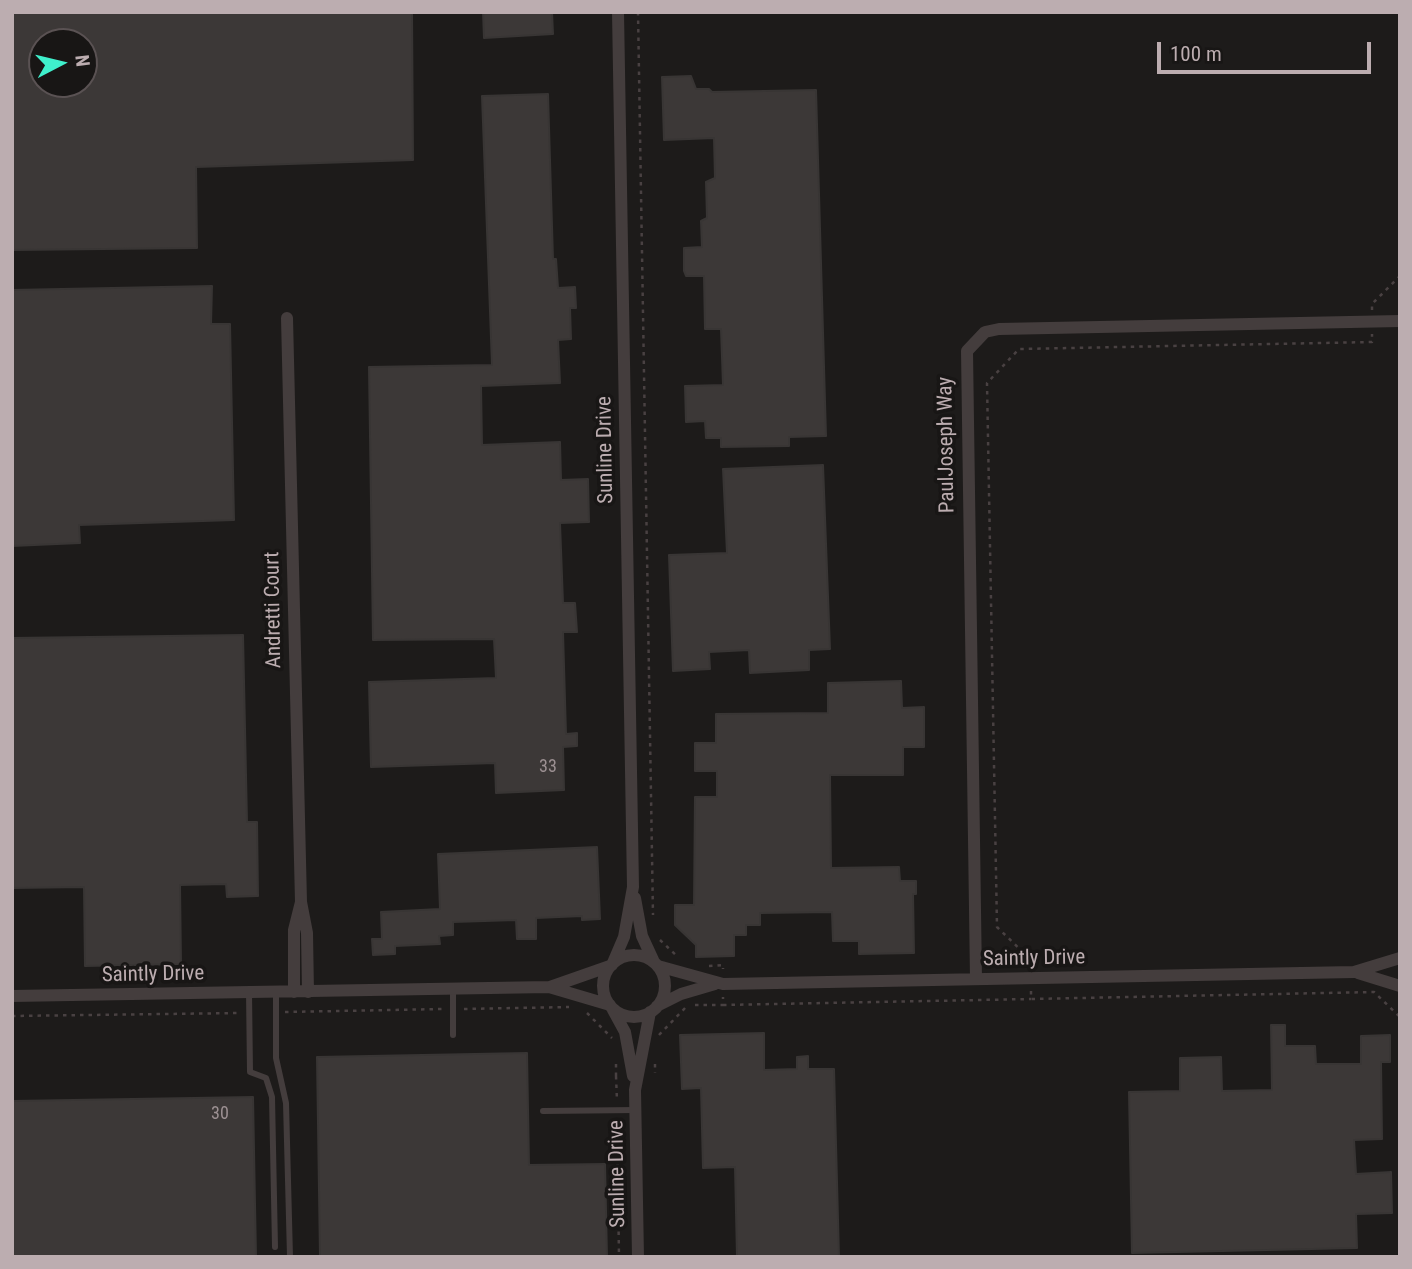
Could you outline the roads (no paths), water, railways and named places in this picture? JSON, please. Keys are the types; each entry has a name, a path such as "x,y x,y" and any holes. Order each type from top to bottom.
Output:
{"street":[{"name":"Sunline Drive","path":"618,12 633,887 642,936 656,964"},
{"name":"Andretti Court","path":"287,318 301,902"},
{"name":"PaulJoseph Way","path":"976,979 967,351 985,332 999,329 1400,321"},
{"name":"Sunline Drive","path":"611,965 624,937 633,887"},
{"path":"301,902 307,933 308,992"},
{"path":"294,992 294,930 301,902"},
{"path":"635,955 656,964 665,984 663,996 654,1009 631,1017 611,1006 603,985 611,965 622,957 635,955"},
{"name":"Saintly Drive","path":"654,1009 681,993 719,984 1354,972 1400,957"},
{"name":"Saintly Drive","path":"656,964 719,984"},
{"name":"Saintly Drive","path":"549,987 611,965"},
{"name":"Saintly Drive","path":"1354,972 1400,986"},
{"name":"Saintly Drive","path":"12,996 549,987 611,1006"},
{"name":"Sunline Drive","path":"611,1006 625,1032 635,1090 638,1257"},
{"name":"Sunline Drive","path":"635,1090 654,1009"}],"lane":[{"path":"453,989 453,1035"},
{"path":"249,992 250,1072 267,1078 272,1097 275,1247"},
{"path":"276,992 276,1058 286,1102 290,1257"},
{"path":"543,1111 636,1110"}]}
